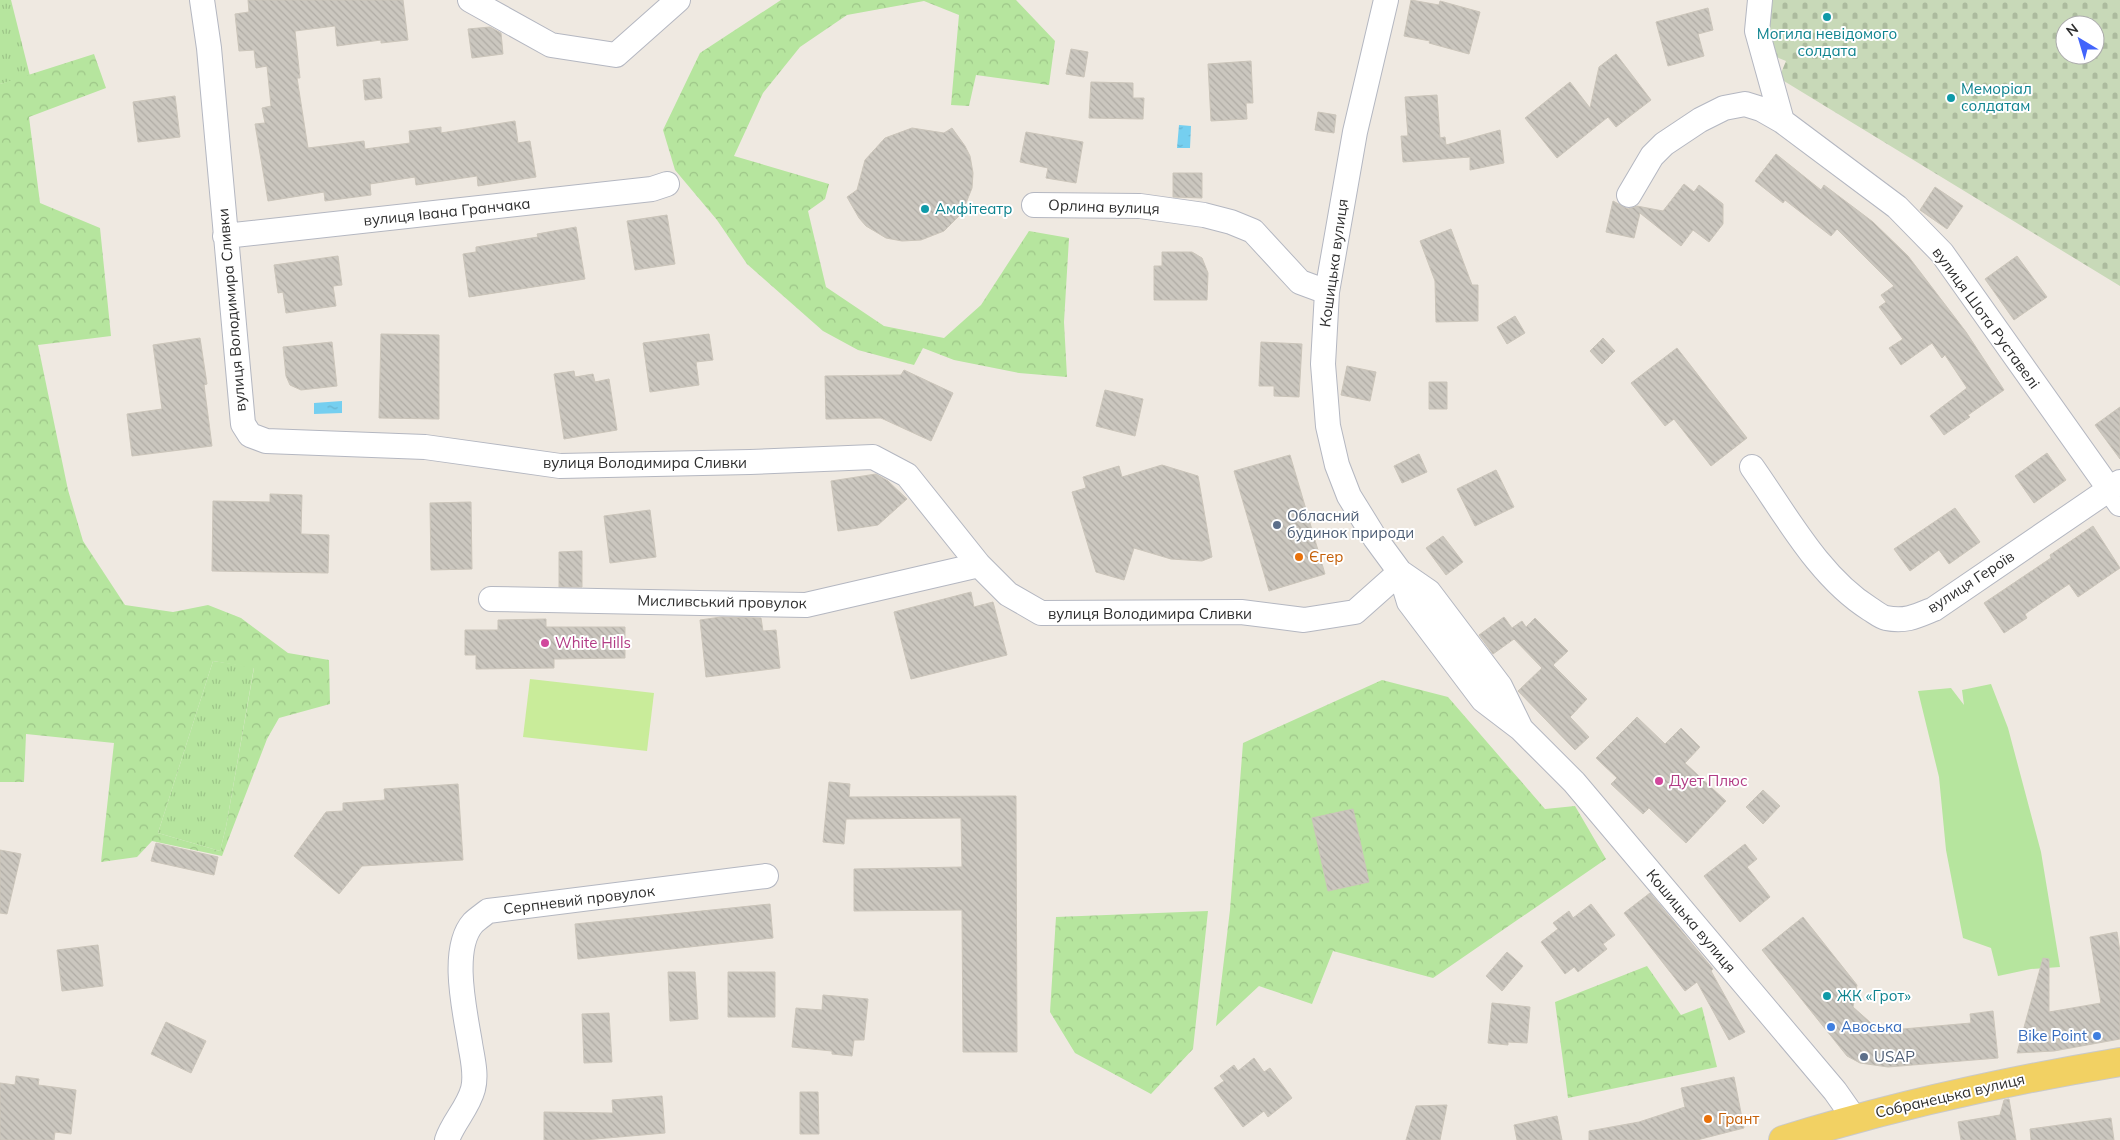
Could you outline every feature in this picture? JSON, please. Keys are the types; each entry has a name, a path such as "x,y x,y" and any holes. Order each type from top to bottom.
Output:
{"main road":[{"name":"Собранецька вулиця","path":"1783,1140 1854,1118 2035,1076 2120,1062"}],"street":[{"name":"вулиця Володимира Сливки","path":"202,0 209,48 243,424 250,435 266,441 425,447 560,466 874,457 907,475 979,565 1008,594 1041,613 1241,612 1304,620 1355,612 1400,572"},
{"path":"470,0 551,45 616,55 678,0"},
{"name":"Кошицька вулиця","path":"1386,0 1355,132 1327,292 1323,364 1328,426 1337,465 1349,496 1375,538 1400,572 1409,602 1483,700 1521,729 1574,782 1835,1091 1854,1118"},
{"path":"1760,0 1756,31 1782,121"},
{"name":"вулиця Шота Руставелі","path":"1629,195 1652,156 1664,144 1700,120 1724,108 1744,104 1761,109 1782,121 1897,208 1942,253 2116,492"},
{"name":"вулиця Івана Гранчака","path":"225,236 652,189 667,184"},
{"name":"Орлина вулиця","path":"1034,205 1140,206 1204,215 1231,222 1253,230 1300,282 1327,292"},
{"name":"вулиця Героїв","path":"1752,467 1818,562 1862,604 1884,618 1910,619 1934,609 2116,492"},
{"name":"Мисливський провулок","path":"491,599 806,605 979,565"},
{"name":"Серпневий провулок","path":"447,1140 463,1113 473,1088 474,1065 462,1000 461,957 466,935 473,923 488,911 766,876"}],"green space":[{"path":"0,0 11,0 30,76 0,84"},
{"path":"781,0 1016,0 1055,41 1049,85 976,75 969,106 951,105 959,15 924,1 847,15 800,47 763,93 734,156 829,184 825,199 808,211 826,287 884,326 944,338 981,305 1029,231 1069,238 1064,322 1067,377 1019,373 954,360 923,348 914,365 858,350 823,331 747,264 717,220 675,170 663,130 700,53"},
{"path":"1766,0 2120,0 2120,286 1779,78 1786,61 1766,53"},
{"path":"94,54 106,88 29,117 40,203 100,228 111,336 38,345 68,490 83,541 125,605 173,612 208,605 241,618 288,653 329,660 330,704 279,718 267,739 222,856 152,841 137,857 101,862 114,743 26,734 24,782 0,782 0,84","holes":["213,661 254,668 226,827 220,851 158,833"]},
{"path":"213,661 254,667 226,827 220,851 158,833"},
{"path":"530,679 654,693 647,751 523,737"},
{"path":"1382,680 1448,697 1545,809 1575,806 1606,859 1433,978 1333,951 1312,1004 1259,986 1216,1026 1230,910 1243,743"},
{"path":"1991,684 2008,728 2041,852 2060,967 2031,969 1998,976 1991,948 1963,938 1946,850 1939,777 1918,691 1951,688 1964,705 1962,690"},
{"path":"1208,911 1193,1049 1151,1094 1075,1053 1050,1012 1056,917"},
{"path":"1647,966 1681,1015 1702,1007 1717,1067 1568,1098 1555,1002"}],"water":[{"path":"1179,125 1191,126 1190,148 1177,148"},
{"path":"342,401 342,413 314,414 314,403"}],"building":[{"path":"248,0 403,0 408,40 381,43 381,40 337,46 335,26 295,31 300,78 297,78 308,148 364,141 365,149 410,143 409,131 441,127 441,133 515,121 518,143 530,141 536,177 478,186 477,176 416,185 415,177 370,184 371,195 325,201 324,192 268,201 255,124 265,123 262,108 271,106 267,66 256,68 254,50 239,51 235,14 249,12"},
{"path":"1411,0 1439,5 1440,1 1480,12 1469,54 1429,43 1430,41 1404,36"},
{"path":"1708,8 1713,30 1698,34 1704,56 1668,66 1656,22"},
{"path":"490,27 501,33 503,54 472,58 468,29"},
{"path":"1071,49 1088,52 1084,77 1066,74"},
{"path":"1616,54 1651,100 1616,127 1608,117 1557,158 1525,118 1570,82 1590,108 1599,67"},
{"path":"1251,61 1253,103 1246,103 1247,119 1211,121 1208,64"},
{"path":"380,78 382,98 365,100 363,80"},
{"path":"1091,82 1133,83 1133,98 1144,98 1143,119 1089,118"},
{"path":"1437,95 1440,138 1445,137 1446,145 1500,130 1504,163 1470,170 1470,157 1403,162 1401,136 1408,136 1405,97"},
{"path":"175,96 180,137 138,142 133,102"},
{"path":"1318,112 1336,115 1334,133 1315,130"},
{"path":"912,128 944,133 952,128 970,156 973,173 972,188 962,213 944,231 921,240 902,241 886,238 866,226 847,197 857,190 865,160 885,138"},
{"path":"1026,132 1083,142 1076,183 1046,178 1048,168 1020,162"},
{"path":"1776,154 1821,190 1824,185 1873,222 1908,256 1966,332 2004,390 1968,415 1970,417 1944,435 1930,416 1967,388 1945,355 1942,358 1932,343 1901,365 1889,348 1903,339 1879,307 1886,302 1881,295 1894,286 1837,229 1831,236 1785,200 1783,203 1755,181"},
{"path":"1173,173 1202,173 1202,198 1173,197"},
{"path":"1684,184 1694,192 1699,185 1723,204 1723,224 1709,242 1693,230 1681,246 1640,213 1634,238 1606,232 1613,201 1628,209 1637,206 1663,211"},
{"path":"1935,187 1963,206 1947,229 1920,210"},
{"path":"667,215 675,264 635,270 627,221"},
{"path":"576,227 585,279 469,297 463,254 476,252 476,247 538,237 537,234"},
{"path":"1451,229 1472,285 1478,285 1478,321 1436,322 1435,281 1420,241"},
{"path":"1162,252 1192,252 1202,258 1208,273 1207,300 1154,300 1154,266 1162,266"},
{"path":"338,256 342,285 333,286 336,306 286,313 283,292 278,293 274,265"},
{"path":"2017,256 2047,297 2014,320 1985,279"},
{"path":"1515,316 1525,333 1507,344 1497,327"},
{"path":"381,334 439,335 439,419 379,418"},
{"path":"709,334 713,360 696,362 699,385 650,392 643,343"},
{"path":"200,338 207,384 204,385 212,446 132,456 127,414 162,409 153,345"},
{"path":"1603,338 1615,351 1602,364 1590,351"},
{"path":"332,342 337,386 301,390 290,385 286,376 283,347"},
{"path":"1261,342 1302,344 1299,397 1274,396 1274,386 1259,386"},
{"path":"1677,348 1747,438 1711,466 1674,419 1665,426 1631,383"},
{"path":"1347,366 1376,372 1370,401 1341,395"},
{"path":"904,370 953,393 931,441 881,418 826,419 825,376 901,375"},
{"path":"574,371 575,377 593,374 595,382 609,379 617,430 564,439 554,374"},
{"path":"1429,382 1447,382 1447,409 1429,409"},
{"path":"1105,390 1143,399 1135,436 1096,426"},
{"path":"2120,407 2120,459 2095,425"},
{"path":"2047,453 2066,480 2034,503 2015,476"},
{"path":"1419,454 1427,472 1402,483 1394,466"},
{"path":"1290,455 1325,574 1269,591 1234,471"},
{"path":"1162,465 1198,476 1212,557 1202,561 1171,559 1134,548 1124,580 1096,572 1072,492 1086,488 1083,477 1119,466 1122,477"},
{"path":"1496,470 1514,507 1475,526 1457,489"},
{"path":"876,474 888,481 907,499 878,525 838,531 831,481"},
{"path":"270,494 302,495 301,534 329,535 328,573 212,571 213,501 270,502"},
{"path":"471,502 472,569 431,570 430,503"},
{"path":"1955,508 1980,542 1949,564 1939,550 1910,571 1894,549"},
{"path":"650,510 656,557 610,563 604,516"},
{"path":"2093,526 2120,568 2078,597 2069,584 2025,614 2027,618 2004,633 1984,603 2051,558 2050,555"},
{"path":"1443,536 1463,562 1446,575 1426,548"},
{"path":"582,551 582,587 559,587 559,552"},
{"path":"971,592 974,607 993,602 1007,655 911,679 894,612"},
{"path":"721,617 761,618 763,631 776,630 780,668 706,677 700,620"},
{"path":"1504,617 1512,628 1522,621 1526,627 1535,618 1568,651 1553,665 1587,699 1570,717 1589,737 1575,750 1518,691 1542,668 1514,639 1493,654 1479,635"},
{"name":"White Hills","path":"546,619 546,627 625,627 625,658 554,659 554,668 476,669 476,655 465,655 465,630 498,630 498,620"},
{"name":"Дует Плюс","path":"1637,717 1665,744 1681,728 1700,747 1685,763 1726,801 1686,843 1649,808 1643,814 1611,784 1617,778 1596,758"},
{"path":"829,782 850,784 849,797 1016,796 1017,1052 963,1052 962,910 854,911 854,869 962,867 961,818 846,819 844,844 823,842"},
{"path":"458,784 463,860 362,866 339,894 294,856 326,812 343,811 343,803 385,800 384,789"},
{"path":"1763,790 1780,806 1763,824 1746,807"},
{"path":"1353,809 1369,882 1328,891 1312,818"},
{"path":"156,843 218,857 214,875 151,861"},
{"path":"1745,844 1757,859 1747,867 1770,897 1740,922 1704,876"},
{"path":"0,850 21,854 7,914 0,913"},
{"path":"1650,893 1713,969 1711,971 1745,1032 1729,1040 1697,982 1685,991 1624,913"},
{"path":"770,904 773,938 578,959 575,924"},
{"path":"1591,904 1615,935 1603,944 1607,949 1578,972 1574,967 1565,974 1541,942 1558,929 1553,923 1569,911 1573,918"},
{"name":"ЖК «Грот»","path":"1803,917 1857,985 1853,1007 1880,1031 1971,1023 1970,1014 1993,1011 1998,1058 1888,1067 1860,1063 1847,1056 1762,950"},
{"path":"2117,932 2120,952 2120,1039 2054,1051 2017,1053 2043,958 2049,959 2049,1012 2101,1003 2090,937"},
{"path":"98,945 103,986 62,991 57,950"},
{"path":"1507,952 1523,966 1502,991 1486,976"},
{"path":"668,972 695,972 698,1019 670,1021"},
{"path":"728,972 775,972 775,1017 728,1017"},
{"path":"823,995 868,999 864,1040 854,1040 852,1056 832,1054 832,1051 792,1047 796,1008 822,1010"},
{"path":"1492,1003 1530,1007 1527,1043 1508,1042 1508,1045 1488,1043"},
{"path":"609,1013 612,1062 584,1063 582,1014"},
{"path":"166,1022 206,1041 191,1073 151,1054"},
{"path":"1254,1058 1264,1072 1270,1068 1292,1098 1268,1117 1264,1111 1243,1127 1214,1088 1224,1081 1220,1076 1234,1065 1238,1071"},
{"path":"16,1076 39,1079 38,1085 76,1090 71,1134 55,1132 54,1140 0,1140 0,1083 15,1085"},
{"path":"1734,1077 1744,1128 1697,1140 1589,1140 1589,1131 1639,1122 1685,1107 1681,1088"},
{"path":"800,1092 818,1092 819,1134 800,1134"},
{"path":"662,1096 665,1133 584,1140 544,1140 544,1112 613,1113 612,1100"},
{"path":"2009,1099 2016,1140 1961,1140 1958,1122 2000,1115 2004,1100"},
{"path":"1447,1105 1440,1140 1406,1140 1416,1106"},
{"path":"1557,1116 1562,1140 1517,1140 1514,1125"},
{"path":"2111,1118 2114,1140 2031,1140 2030,1129"}],"place":[{"name":"Могила невідомого солдата","path":"1827,17"},
{"name":"Меморіал солдатам","path":"1951,98"},
{"name":"Амфітеатр","path":"925,209"},
{"name":"Обласний будинок природи","path":"1277,525"},
{"name":"Єгер","path":"1299,557"},
{"name":"White Hills","path":"545,643"},
{"name":"Дует Плюс","path":"1659,781"},
{"name":"ЖК «Грот»","path":"1827,996"},
{"name":"Авоська","path":"1831,1027"},
{"name":"Bike Point","path":"2097,1036"},
{"name":"USAP","path":"1864,1057"},
{"name":"Грант","path":"1708,1119"}]}
